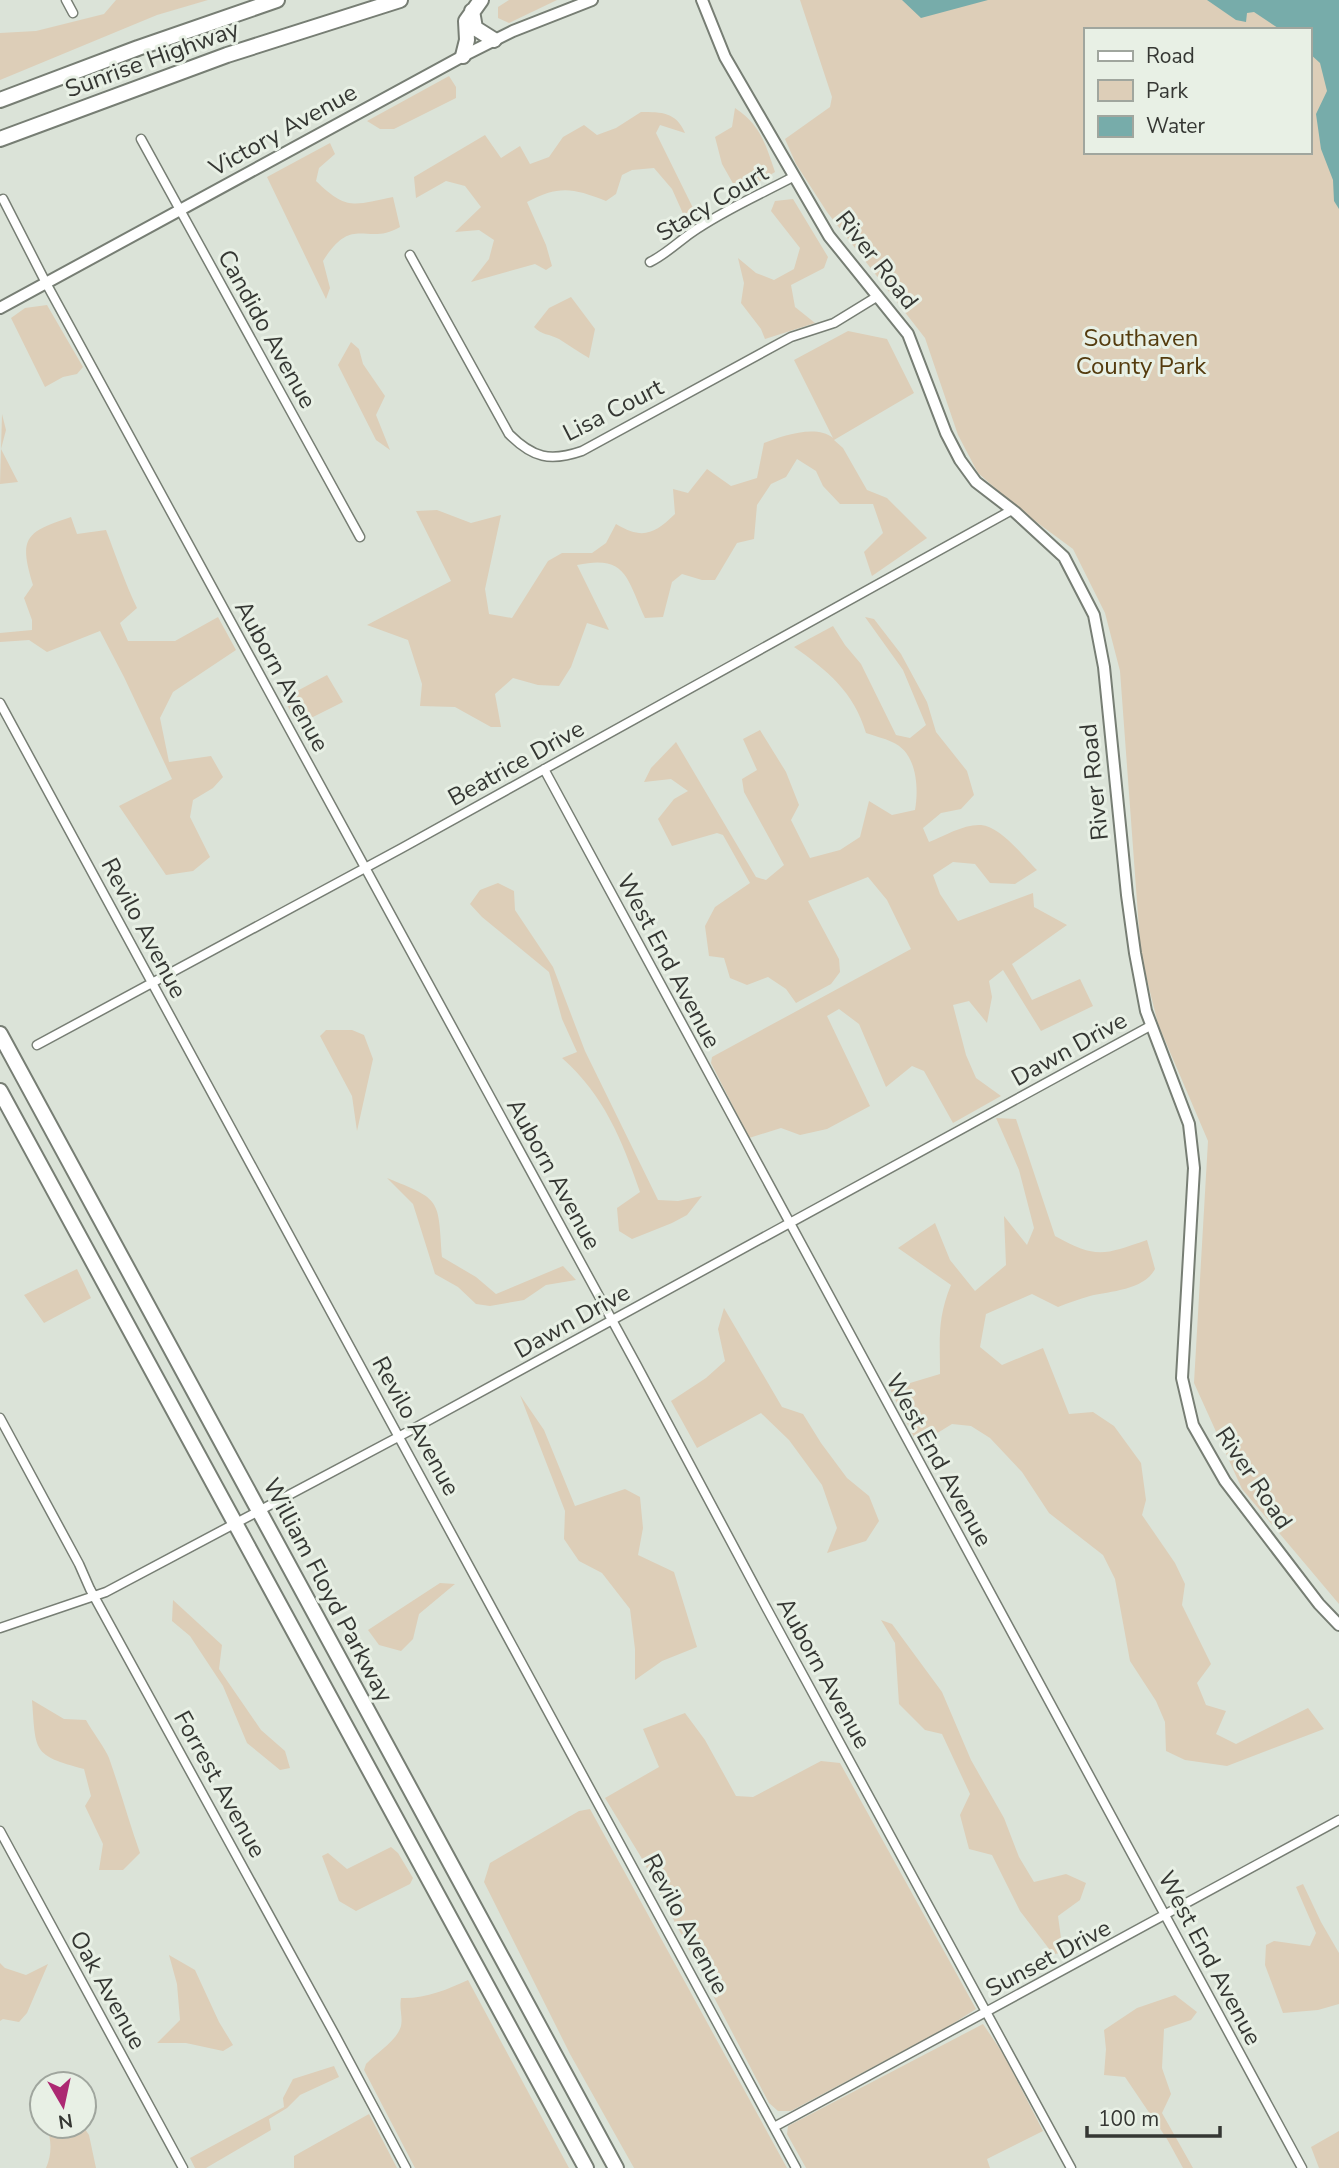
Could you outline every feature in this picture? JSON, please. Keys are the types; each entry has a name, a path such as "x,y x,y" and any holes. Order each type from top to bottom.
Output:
{"highway":[{"name":"Sunrise Highway","path":"0,100 277,0"},
{"name":"Sunrise Highway","path":"0,139 215,59 400,0"},
{"path":"477,5 475,28 494,40"},
{"path":"463,56 467,40 465,26 477,5"},
{"name":"William Floyd Parkway","path":"0,1034 616,2168"},
{"name":"William Floyd Parkway","path":"0,1091 586,2168"}],"street":[{"path":"66,0 73,13"},
{"name":"Victory Avenue","path":"0,308 463,56 494,40 592,0"},
{"name":"River Road","path":"702,0 725,57 829,236 908,334 946,433 960,460 976,482 1064,557 1094,615 1104,667 1133,941 1146,1011 1189,1124 1194,1168 1182,1378 1193,1425 1225,1481 1312,1595 1339,1625"},
{"name":"Candido Avenue","path":"141,139 360,537"},
{"name":"Stacy Court","path":"650,262 720,215 793,177"},
{"name":"Auborn Avenue","path":"3,199 46,283 366,867 1071,2168"},
{"name":"Lisa Court","path":"410,255 509,434 532,453 547,458 582,451 791,337 834,323 878,296"},
{"name":"Beatrice Drive","path":"37,1045 366,867 1012,510"},
{"name":"Revilo Avenue","path":"0,703 796,2168"},
{"name":"West End Avenue","path":"544,769 1302,2168"},
{"name":"Dawn Drive","path":"0,1628 96,1597 400,1436 1152,1025"},
{"name":"Forrest Avenue","path":"0,1418 406,2168"},
{"name":"Sunset Drive","path":"774,2127 1339,1820"},
{"name":"Oak Avenue","path":"0,1831 183,2168"}],"green space":[{"path":"116,0 208,0 157,15 0,80 0,33 36,31 104,14"},
{"path":"509,0 557,0 509,23 498,18 498,7"},
{"name":"Southaven County Park","path":"800,0 1339,0 1339,1604 1242,1489 1194,1383 1208,1141 1158,1024 1141,956 1120,671 1105,613 1073,549 1020,510 978,473 958,435 925,338 827,212 796,164 785,139 830,107 832,97"},
{"path":"449,76 456,87 456,98 394,129 380,129 367,121"},
{"path":"735,108 756,128 775,172 739,194 722,164 715,137 732,127"},
{"path":"641,112 655,112 673,117 685,133 660,125 656,133 694,210 685,218 672,189 654,168 632,170 622,175 616,194 606,201 575,191 548,193 527,202 552,266 546,270 535,264 471,282 489,259 494,240 479,230 455,232 481,207 465,186 446,181 416,198 414,177 485,135 501,158 520,146 530,164 549,157 563,137 584,125 597,135 616,128"},
{"path":"330,143 335,154 319,168 316,181 336,197 352,203 393,197 400,227 378,234 360,233 343,238 323,261 330,288 326,299 267,177"},
{"path":"793,199 828,257 824,268 791,285 795,307 815,323 765,339 761,329 741,303 744,283 738,258 756,273 774,280 794,269 800,248 771,211 775,201"},
{"path":"571,297 595,329 589,358 534,327 549,308"},
{"path":"47,305 83,367 77,374 63,377 45,387 11,318 25,308"},
{"path":"848,331 887,339 914,393 834,440 843,448 867,490 887,498 927,538 872,576 864,552 883,533 873,504 840,504 823,486 816,471 797,459 786,477 771,484 757,505 754,539 737,543 715,580 702,580 682,574 672,582 663,617 645,618 629,581 616,567 606,563 577,565 609,630 587,623 571,667 559,686 538,685 513,678 495,694 501,727 491,727 455,707 420,706 422,684 408,640 367,625 451,581 416,511 437,510 471,523 501,515 485,589 489,614 512,618 548,561 562,553 592,553 606,543 616,524 641,533 661,526 675,514 673,489 688,493 707,469 731,486 757,478 764,443 808,432 818,432 833,438 794,360"},
{"path":"351,342 359,349 363,364 385,396 376,415 390,450 376,440 338,365"},
{"path":"2,414 6,430 1,449"},
{"path":"1,449 18,482 0,484"},
{"path":"71,517 77,534 106,530 137,608 120,623 128,641 175,641 218,617 236,650 173,692 160,718 169,762 211,756 223,777 213,788 193,800 190,817 210,857 193,871 166,875 119,806 172,779 100,631 47,652 29,640 0,642 0,633 32,630 32,620 24,598 33,585 26,556 30,539 44,527"},
{"path":"865,617 874,619 901,654 927,702 936,732 967,771 974,795 961,809 941,813 923,828 929,842 968,826 981,825 996,831 1011,843 1037,870 1015,884 990,883 975,864 953,862 933,875 940,894 958,921 1033,893 1034,907 1067,925 1012,964 1032,1000 1080,979 1093,1006 1041,1031 1003,970 989,981 992,997 987,1023 969,1001 953,1005 966,1055 976,1078 1001,1096 953,1123 924,1071 912,1066 886,1087 859,1024 839,1009 827,1016 870,1106 827,1129 800,1135 781,1128 749,1138 711,1063 712,1057 911,949 887,900 868,877 808,901 839,959 840,972 831,984 796,1003 786,989 768,977 747,985 730,978 724,958 709,956 705,926 715,907 750,883 723,835 717,833 672,846 658,819 674,799 688,791 671,779 644,782 651,768 676,742 756,877 766,880 784,865 744,792 742,779 757,770 743,739 760,730 786,772 799,805 791,820 810,858 840,850 860,837 869,801 892,815 915,810 916,781 907,754 892,742 866,733 861,718 838,683 794,647 833,626 861,664 896,735 910,738 926,725 903,670"},
{"path":"327,675 343,702 297,725 284,698"},
{"path":"498,883 514,891 515,910 553,967 585,1051 658,1200 678,1201 702,1196 687,1215 632,1239 619,1231 617,1208 640,1192 610,1119 589,1087 562,1058 577,1052 562,1019 549,972 470,904 480,890"},
{"path":"326,1030 352,1030 364,1035 373,1059 357,1131 352,1096 320,1036"},
{"path":"996,1118 1016,1119 1055,1236 1081,1248 1100,1252 1147,1240 1155,1269 1150,1276 1135,1285 1058,1307 1032,1294 986,1314 980,1347 1002,1365 1043,1348 1069,1414 1093,1412 1114,1426 1141,1463 1146,1500 1142,1515 1175,1563 1185,1584 1182,1605 1211,1664 1197,1683 1206,1705 1226,1711 1216,1734 1236,1744 1308,1708 1324,1729 1227,1766 1185,1760 1166,1751 1165,1722 1156,1701 1130,1661 1115,1579 1103,1555 1049,1513 1022,1472 990,1438 971,1426 952,1424 918,1445 890,1389 940,1374 941,1319 951,1285 898,1248 935,1223 950,1260 975,1291 1006,1265 1004,1216 1027,1245 1034,1228 1019,1170"},
{"path":"387,1178 428,1197 437,1212 442,1257 476,1277 496,1294 563,1266 576,1280 546,1285 524,1300 490,1306 476,1304 458,1287 435,1274 413,1204"},
{"path":"77,1269 91,1298 44,1323 24,1295"},
{"path":"724,1308 782,1407 803,1414 847,1478 869,1496 879,1521 866,1541 827,1553 837,1528 822,1485 789,1440 761,1413 697,1448 671,1401 706,1378 725,1361 718,1329"},
{"path":"520,1395 544,1430 575,1506 625,1489 640,1497 643,1528 638,1555 674,1572 697,1647 662,1661 635,1680 635,1649 630,1609 602,1573 579,1561 564,1539 565,1511"},
{"path":"440,1583 455,1584 419,1614 413,1639 401,1651 379,1645 368,1630"},
{"path":"173,1600 222,1645 219,1669 261,1730 285,1751 290,1768 280,1770 247,1743 223,1686 190,1636 172,1621"},
{"path":"881,1620 892,1624 942,1692 971,1760 1004,1818 1019,1857 1034,1882 1066,1874 1086,1883 1080,1900 1058,1916 1063,1953 1053,1954 1020,1911 992,1855 969,1849 960,1815 970,1794 942,1734 925,1730 899,1704 895,1643"},
{"path":"32,1700 64,1719 86,1720 107,1754 140,1853 123,1870 99,1870 103,1844 85,1806 91,1796 84,1769 54,1760 40,1749 34,1731"},
{"path":"685,1713 705,1740 736,1796 753,1797 821,1761 840,1763 976,2009 946,2028 791,2111 778,2111 769,2103 641,1857 605,1798 659,1767 643,1729"},
{"path":"590,1809 787,2168 634,2168 570,2054 484,1882 490,1863 579,1811"},
{"path":"391,1847 398,1853 413,1878 410,1884 356,1911 339,1901 322,1856 328,1853 347,1869"},
{"path":"1303,1884 1339,1953 1339,2004 1318,2010 1283,2013 1265,1965 1266,1945 1274,1941 1310,1946 1316,1933 1296,1887"},
{"path":"169,1955 195,1970 233,2045 223,2051 186,2043 157,2043 180,2020 177,1984"},
{"path":"0,1963 5,1968 26,1975 48,1964 27,2013 19,2022 3,2019 0,2021"},
{"path":"468,1980 569,2168 415,2168 364,2070 366,2064 391,2042 399,2031 401,1998 427,1995"},
{"path":"1175,1995 1197,2012 1191,2020 1164,2029 1162,2068 1171,2094 1162,2113 1193,2168 1183,2168 1125,2077 1104,2075 1104,2030 1137,2008"},
{"path":"983,2024 1004,2055 1043,2131 987,2159 990,2168 806,2168 787,2134 788,2126"},
{"path":"334,2066 339,2077 300,2095 287,2108 269,2119 271,2130 206,2168 195,2168 190,2158 284,2107 283,2098 293,2079"},
{"path":"369,2114 397,2168 294,2168 294,2156"},
{"path":"1339,2131 1339,2168 1319,2168 1311,2147"},
{"path":"49,2140 90,2140 96,2168 46,2168"}],"water":[{"path":"902,0 988,0 921,18"},
{"path":"1207,0 1339,0 1339,209 1334,201 1333,180 1321,149 1316,114 1327,91 1320,63 1311,55 1311,28 1278,28 1254,12 1247,13 1246,22 1236,20"}]}
